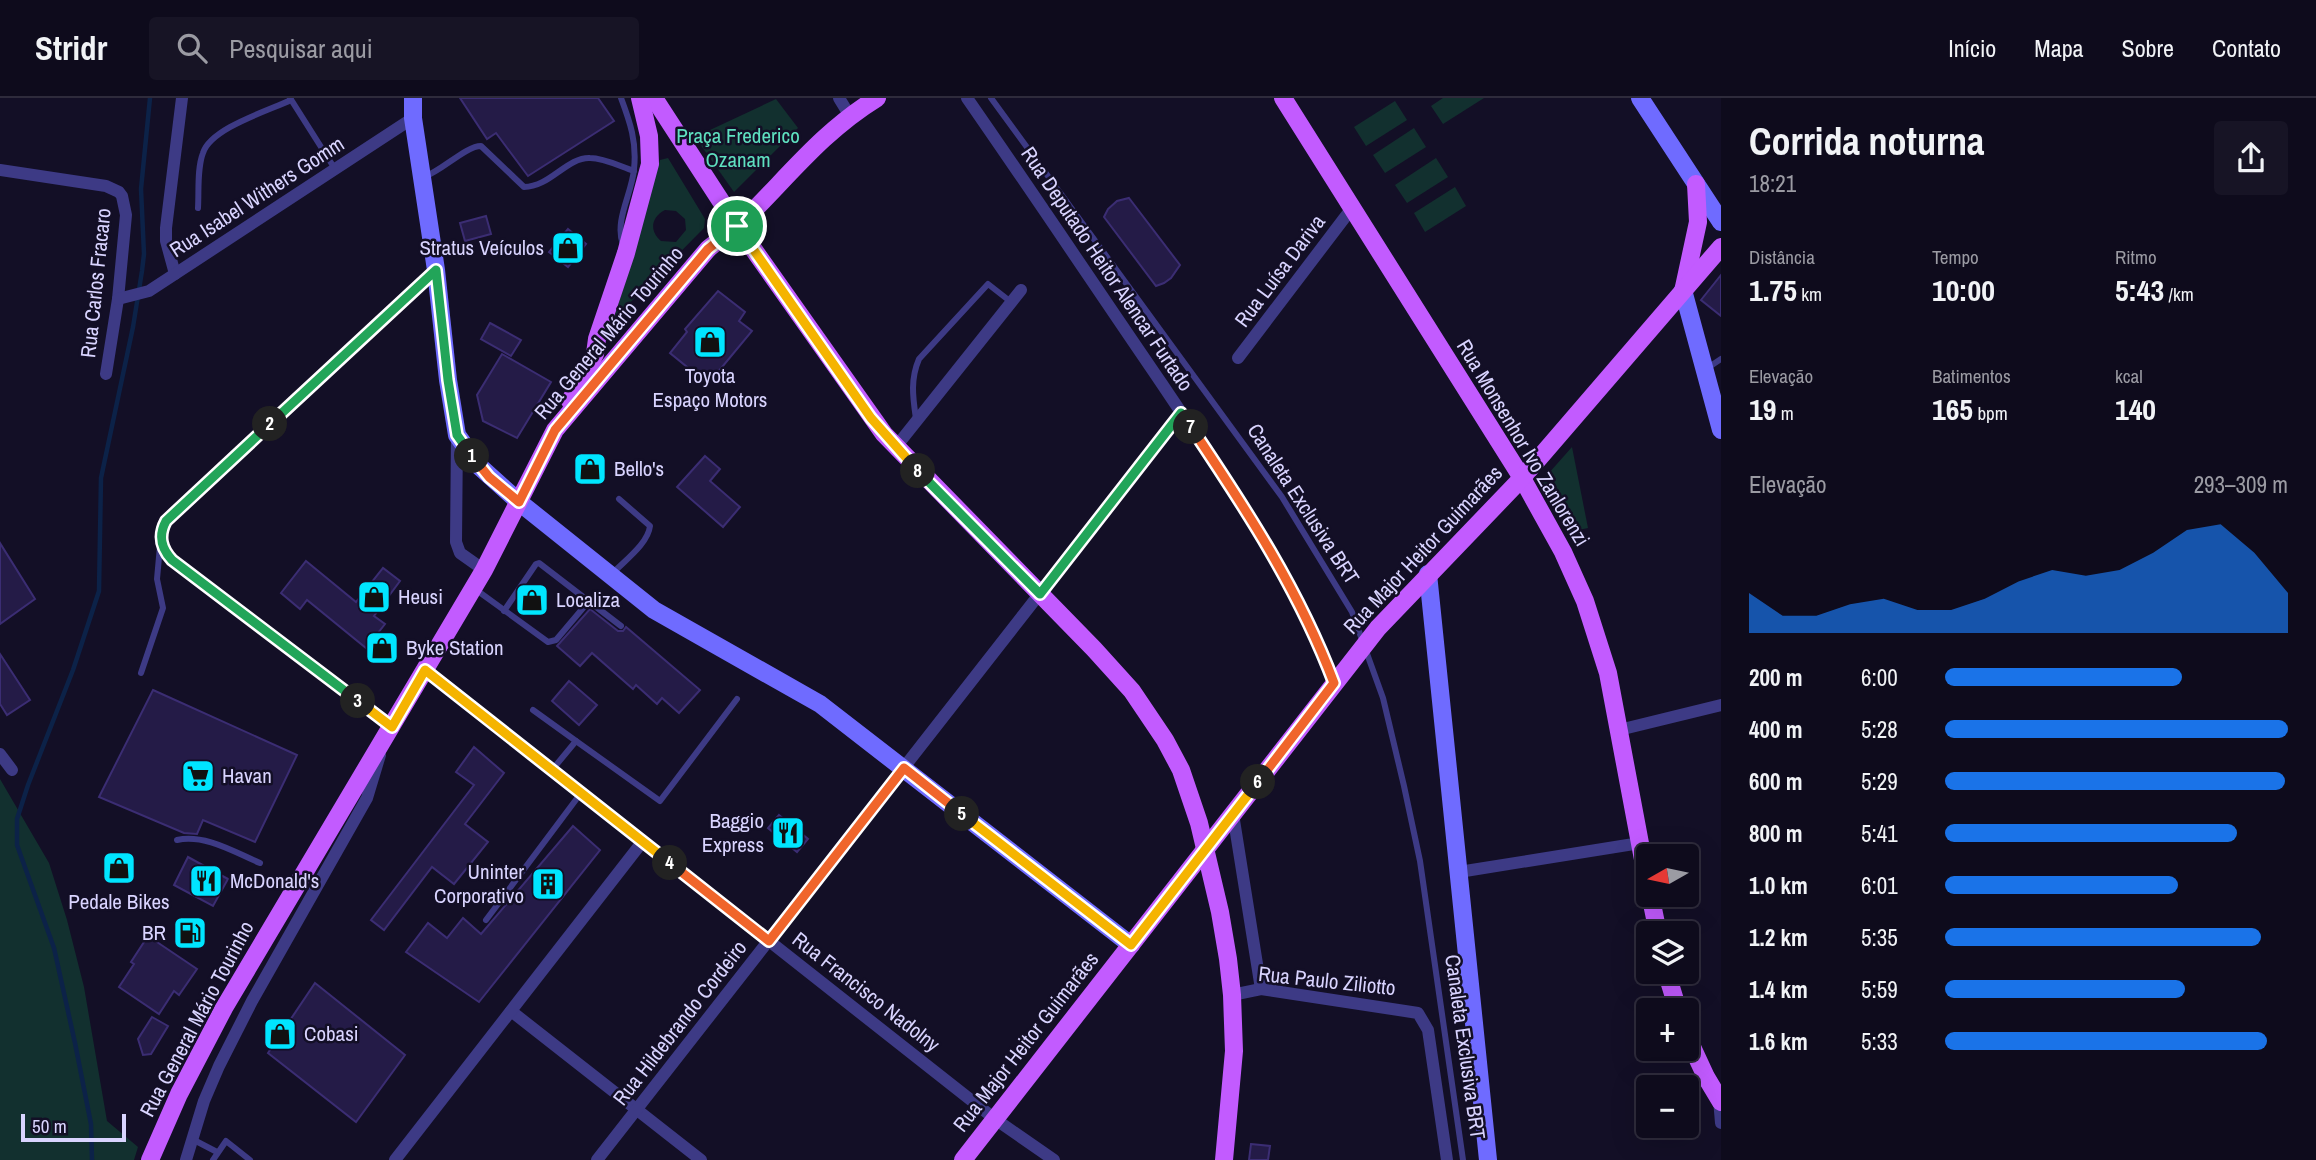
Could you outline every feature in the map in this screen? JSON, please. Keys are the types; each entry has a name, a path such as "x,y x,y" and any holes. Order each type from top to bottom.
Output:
{"main road":[{"path":"555,430 595,354 597,339 626,253 650,164 649,136 640,98"},
{"path":"654,98 737,226 871,418 895,448 1107,662 1148,713 1181,770 1206,848 1220,912 1233,995 1234,1051 1224,1160"},
{"name":"Rua General Mário Tourinho","path":"150,1160 185,1083 224,1008 484,570 555,430 708,249 737,226 817,144 850,116 877,98"},
{"name":"Rua Monsenhor Ivo Zanlorenzi","path":"1283,98 1551,529 1585,601 1602,651 1640,843"},
{"path":"1684,290 1697,232 1696,184"},
{"name":"Rua Major Heitor Guimarães","path":"963,1160 1378,628 1521,478 1721,247"},
{"path":"595,354 616,342 698,252 708,249"},
{"path":"1699,1059 1720,1100"}],"street":[{"path":"175,274 166,241 166,228 182,98"},
{"path":"413,98 413,118 457,435 456,542 460,553 484,570"},
{"path":"839,98 850,116"},
{"name":"Rua Deputado Heitor Alencar Furtado","path":"967,98 1234,491 1282,569 1338,678"},
{"path":"1640,98 1721,222"},
{"name":"Rua Isabel Withers Gomm","path":"123,297 149,291 413,118"},
{"name":"Rua Carlos Fracaro","path":"0,170 106,186 122,196 126,225 123,297 106,374"},
{"name":"Rua Luísa Dariva","path":"1238,358 1352,208"},
{"path":"186,1160 219,1066 235,1032 367,798 388,734 172,560 160,540 162,528 166,521 436,270"},
{"path":"895,448 1021,290"},
{"path":"1684,290 1720,425"},
{"name":"Rua Hildebrando Cordeiro","path":"597,1160 1181,413"},
{"path":"457,435 489,477 664,617 810,698 1131,945"},
{"path":"1428,574 1488,1160"},
{"name":"Rua Francisco Nadolny","path":"425,670 995,1119 1054,1160"},
{"path":"1619,730 1721,705"},
{"path":"0,754 12,770"},
{"path":"1233,814 1261,989"},
{"path":"395,1160 643,841"},
{"path":"1459,872 1640,843"},
{"name":"Rua Paulo Ziliotto","path":"1233,995 1261,989 1418,1013 1428,1030 1447,1160"},
{"path":"511,1011 701,1160"},
{"path":"1720,1100 1721,1123"}],"lane":[{"path":"621,98 634,131 634,171 620,229 626,253"},
{"name":"Canaleta Exclusiva BRT","path":"991,98 1282,497 1352,611 1382,698 1417,849 1463,1160"},
{"path":"198,208 202,154 210,140 291,99 335,169"},
{"path":"422,177 440,171 476,146 481,146 524,187 540,185 574,163 590,158 634,171"},
{"path":"916,421 913,373 919,359 988,284 1012,302"},
{"path":"1705,370 1721,359"},
{"path":"611,576 649,534 650,526 619,499"},
{"path":"141,673 163,608 158,579 160,540"},
{"path":"504,611 539,563 621,626"},
{"path":"474,587 548,642 556,640 589,601"},
{"path":"533,710 660,801 737,699"},
{"path":"552,770 576,741"},
{"path":"486,920 581,793"},
{"path":"177,840 186,838 207,841 260,863"},
{"path":"192,1139 217,1152"},
{"path":"213,1160 226,1141 250,1160"}],"green space":[{"path":"1443,98 1484,98 1443,124 1431,106"},
{"name":"Praça Frederico Ozanam","path":"776,99 798,128 734,192 695,137"},
{"path":"1395,101 1407,120 1366,146 1354,127"},
{"path":"1414,128 1426,147 1385,173 1373,155"},
{"path":"668,158 705,219 704,228 614,319 660,160","holes":["665,210 676,211 685,219 686,230 676,242 661,241 653,229 654,220"]},
{"path":"1436,158 1448,177 1407,203 1395,185"},
{"path":"1455,187 1466,206 1425,232 1414,213"},
{"path":"1572,447 1588,528 1569,532 1541,482"},
{"path":"0,779 49,863 84,987 107,1121 138,1147 134,1160 0,1160"}],"building":[{"path":"460,98 598,98 614,121 528,176 496,133 487,139"},
{"path":"1129,198 1180,265 1171,278 1156,286 1104,217 1117,201"},
{"path":"486,216 491,234 465,241 460,223"},
{"name":"Stratus Veículos","path":"568,229 586,244 568,267 549,252"},
{"path":"1721,275 1721,316 1701,300"},
{"name":"Toyota Espaço Motors","path":"718,291 745,312 739,321 752,331 708,384 670,353 687,332 685,329"},
{"path":"490,323 521,340 511,356 481,339"},
{"path":"502,354 551,382 517,438 483,421 477,395"},
{"path":"705,456 720,469 710,481 740,507 723,527 677,487"},
{"path":"0,543 35,599 0,624"},
{"path":"306,561 356,602 383,568 400,581 374,616 385,624 366,648 307,600 300,609 281,593"},
{"path":"590,609 618,631 623,631 626,627 700,690 679,713 662,698 657,704 636,685 633,689 592,653 580,666 557,646"},
{"path":"0,654 30,700 7,715 0,704"},
{"path":"569,681 597,705 579,725 552,701"},
{"name":"Havan","path":"153,690 297,755 255,842 203,820 197,834 184,833 99,797"},
{"path":"474,747 504,773 465,824 488,842 454,884 432,867 384,930 371,920 474,785 456,772"},
{"name":"Baggio Express","path":"779,815 808,839 797,852 768,828"},
{"name":"Uninter Corporativo","path":"573,826 600,850 479,1002 406,952 428,923 447,938 463,918 481,934"},
{"path":"188,857 228,879 213,906 174,885"},
{"path":"148,936 197,969 179,995 174,991 159,1014 119,987"},
{"path":"315,983 405,1055 356,1122 268,1053"},
{"path":"152,1017 168,1026 151,1054 143,1055 138,1039"},
{"path":"1251,1144 1270,1146 1268,1160 1249,1160"}],"waterway":[{"path":"92,1160 91,1124 75,1043 54,948 17,845 17,819 73,670 99,591 101,478 133,327 144,254 141,189 150,98"}],"place":[{"name":"Stratus Veículos","path":"568,248"},
{"name":"Toyota Espaço Motors","path":"710,342"},
{"name":"Bello's","path":"590,469"},
{"name":"Heusi","path":"374,597"},
{"name":"Localiza","path":"532,600"},
{"name":"Byke Station","path":"382,648"},
{"name":"Havan","path":"198,776"},
{"name":"Baggio Express","path":"788,833"},
{"name":"Pedale Bikes","path":"119,868"},
{"name":"McDonald's","path":"206,881"},
{"name":"Uninter Corporativo","path":"548,884"},
{"name":"BR","path":"190,933"},
{"name":"Cobasi","path":"280,1034"}],"route":[{"path":"737,226 871,418 895,448 1040,594 1181,413 1234,491 1293,589 1334,683 1131,945 904,768 769,941 425,670 392,727 165,552 160,540 166,521 436,270 457,435 489,477 519,502 555,430 708,249 737,226"}]}
